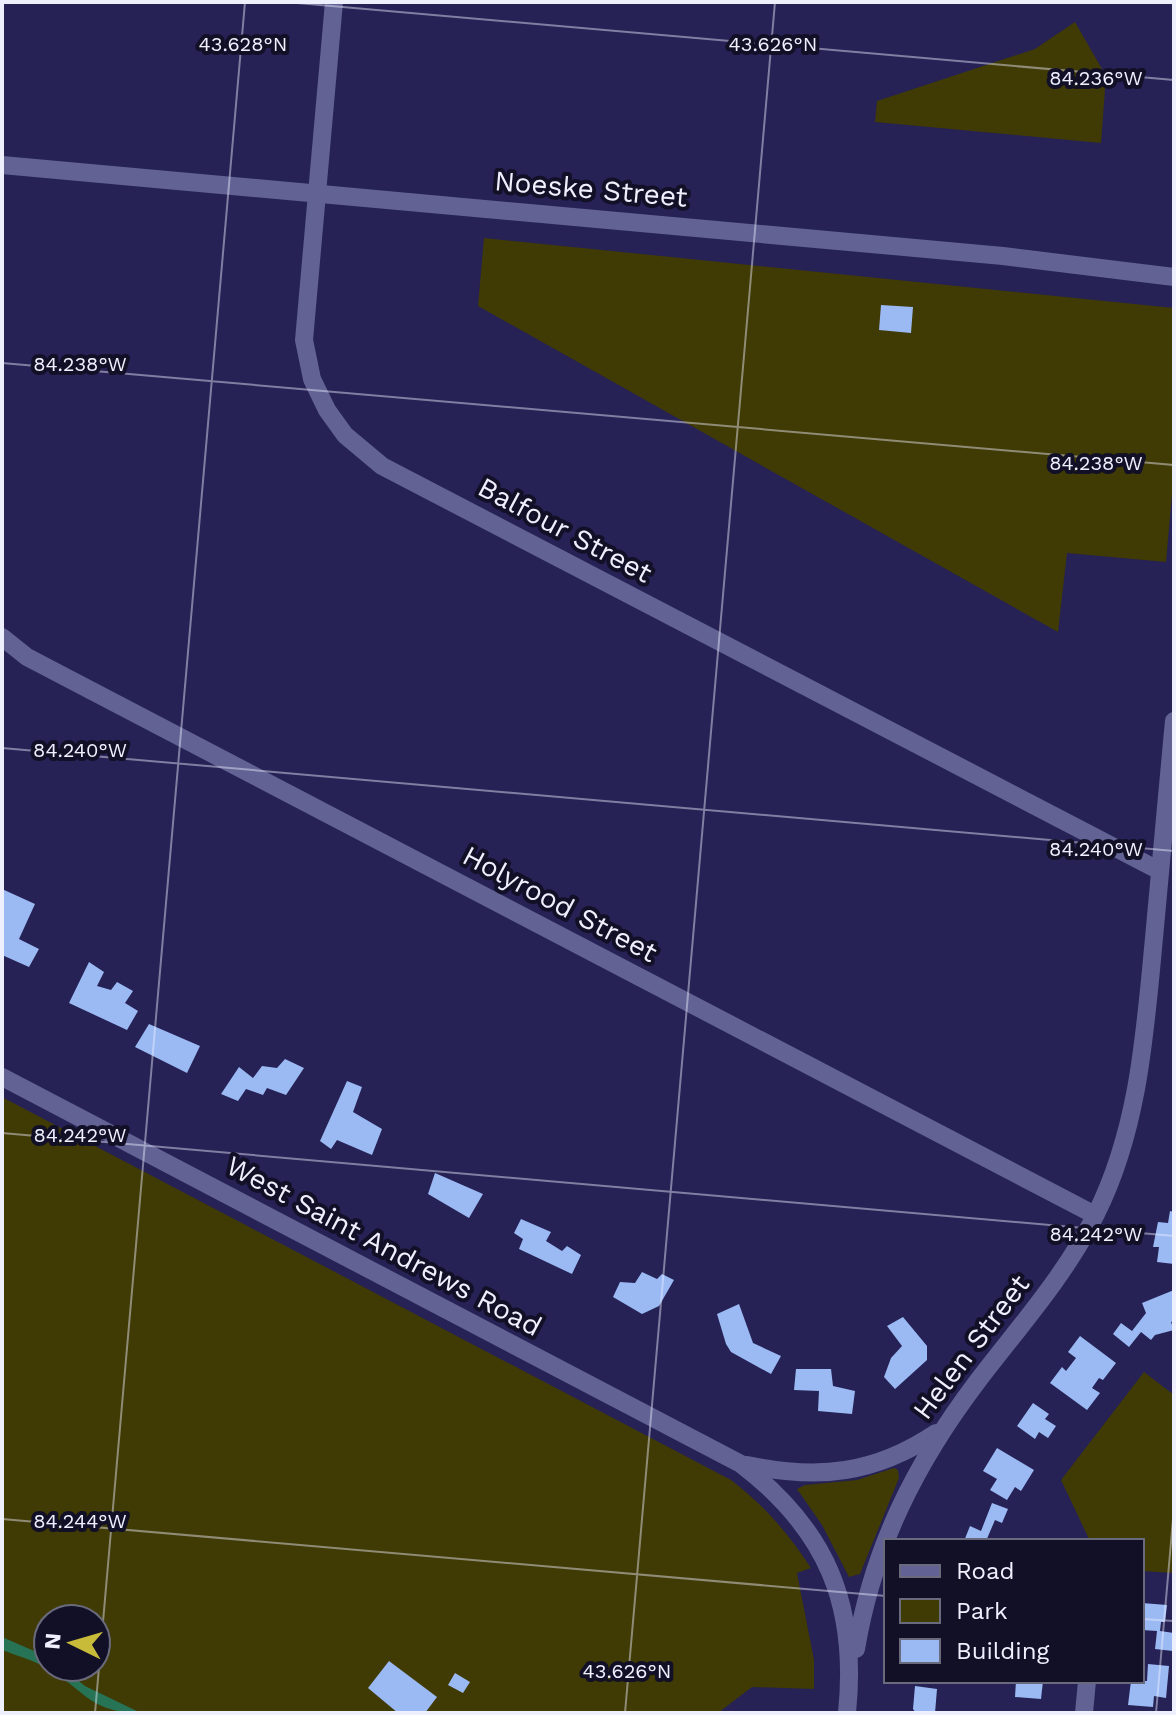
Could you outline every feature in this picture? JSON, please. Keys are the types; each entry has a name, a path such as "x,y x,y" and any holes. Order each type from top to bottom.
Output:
{"street":[{"name":"Balfour Street","path":"334,2 304,315 308,363 327,410 345,435 367,456 1160,871"},
{"name":"Noeske Street","path":"2,165 1003,256 1174,277"},
{"name":"Holyrood Street","path":"2,637 41,665 1095,1215"},
{"name":"Helen Street","path":"884,1539 913,1475 944,1428 1066,1265 1095,1215 1115,1170 1139,1077 1174,721"},
{"name":"West Saint Andrews Road","path":"2,1077 741,1464 793,1509 823,1552 838,1590 847,1632 851,1676 847,1713"},
{"name":"West Saint Andrews Road","path":"741,1464 790,1474 839,1472 897,1456 944,1428"},
{"name":"Helen Street","path":"851,1676 863,1611 884,1540"},
{"path":"1084,1713 1087,1683"}],"green space":[{"path":"1075,22 1106,76 1101,143 875,122 877,101 1035,49"},
{"path":"484,238 1174,308 1174,471 1166,562 1067,553 1058,632 478,306"},
{"path":"2,1097 731,1480 755,1500 794,1543 811,1568 797,1573 814,1660 814,1689 752,1687 718,1713 2,1713"},
{"path":"1144,1372 1174,1395 1174,1573 1144,1571 1144,1539 1089,1539 1061,1480"},
{"path":"894,1468 898,1470 899,1478 860,1574 849,1577 822,1525 797,1489 805,1485 857,1480"}],"shaded area":[{"path":"2,1637 32,1650 32,1661 28,1659 2,1650"},
{"path":"69,1683 81,1683 141,1713 109,1709"}],"building":[{"path":"881,305 913,307 911,333 879,330"},
{"path":"2,889 35,904 19,939 39,949 29,967 2,955"},
{"path":"89,962 104,972 97,986 111,990 117,982 133,991 125,1003 138,1011 127,1030 69,1003"},
{"path":"149,1024 200,1046 187,1073 135,1047"},
{"path":"285,1059 304,1068 286,1095 267,1088 263,1095 246,1089 238,1101 221,1094 239,1067 253,1078 262,1066 277,1068"},
{"path":"347,1081 362,1087 353,1112 382,1129 372,1155 337,1140 331,1149 320,1141"},
{"path":"435,1173 483,1194 469,1218 428,1194"},
{"path":"1170,1211 1174,1212 1174,1264 1157,1262 1159,1247 1153,1247 1158,1222 1168,1223"},
{"path":"521,1219 551,1232 546,1241 562,1251 567,1246 581,1255 572,1274 519,1249 523,1239 514,1233"},
{"path":"642,1272 657,1279 662,1274 674,1280 659,1306 642,1314 613,1297 620,1282 635,1283"},
{"path":"1174,1290 1174,1321 1171,1322 1174,1330 1155,1335 1151,1340 1141,1332 1129,1347 1113,1334 1121,1323 1132,1331 1146,1313 1142,1303"},
{"path":"739,1304 753,1343 781,1356 771,1374 731,1352 726,1344 717,1314"},
{"path":"903,1317 927,1346 927,1360 895,1389 884,1377 891,1358 902,1346 887,1326"},
{"path":"1080,1336 1116,1363 1092,1388 1100,1393 1087,1410 1050,1383 1062,1367 1066,1371 1076,1358 1068,1352"},
{"path":"796,1369 831,1369 833,1386 855,1391 852,1414 818,1411 819,1391 794,1390"},
{"path":"1033,1403 1049,1414 1045,1419 1056,1426 1048,1438 1039,1432 1035,1439 1017,1426"},
{"path":"997,1448 1034,1470 1021,1491 1015,1487 1007,1500 990,1490 997,1479 983,1471"},
{"path":"992,1503 1008,1509 1002,1523 995,1520 987,1539 965,1539 970,1526 981,1531"},
{"path":"1144,1603 1167,1605 1165,1622 1161,1622 1160,1631 1174,1633 1173,1651 1155,1649 1157,1631 1144,1630"},
{"path":"389,1661 437,1697 425,1713 398,1713 368,1688"},
{"path":"1148,1664 1169,1666 1166,1698 1154,1696 1153,1707 1128,1705 1131,1683 1147,1681"},
{"path":"455,1673 470,1682 463,1693 448,1685"},
{"path":"1016,1683 1043,1683 1041,1699 1015,1697"},
{"path":"915,1686 937,1689 935,1713 916,1713 913,1709"}]}
